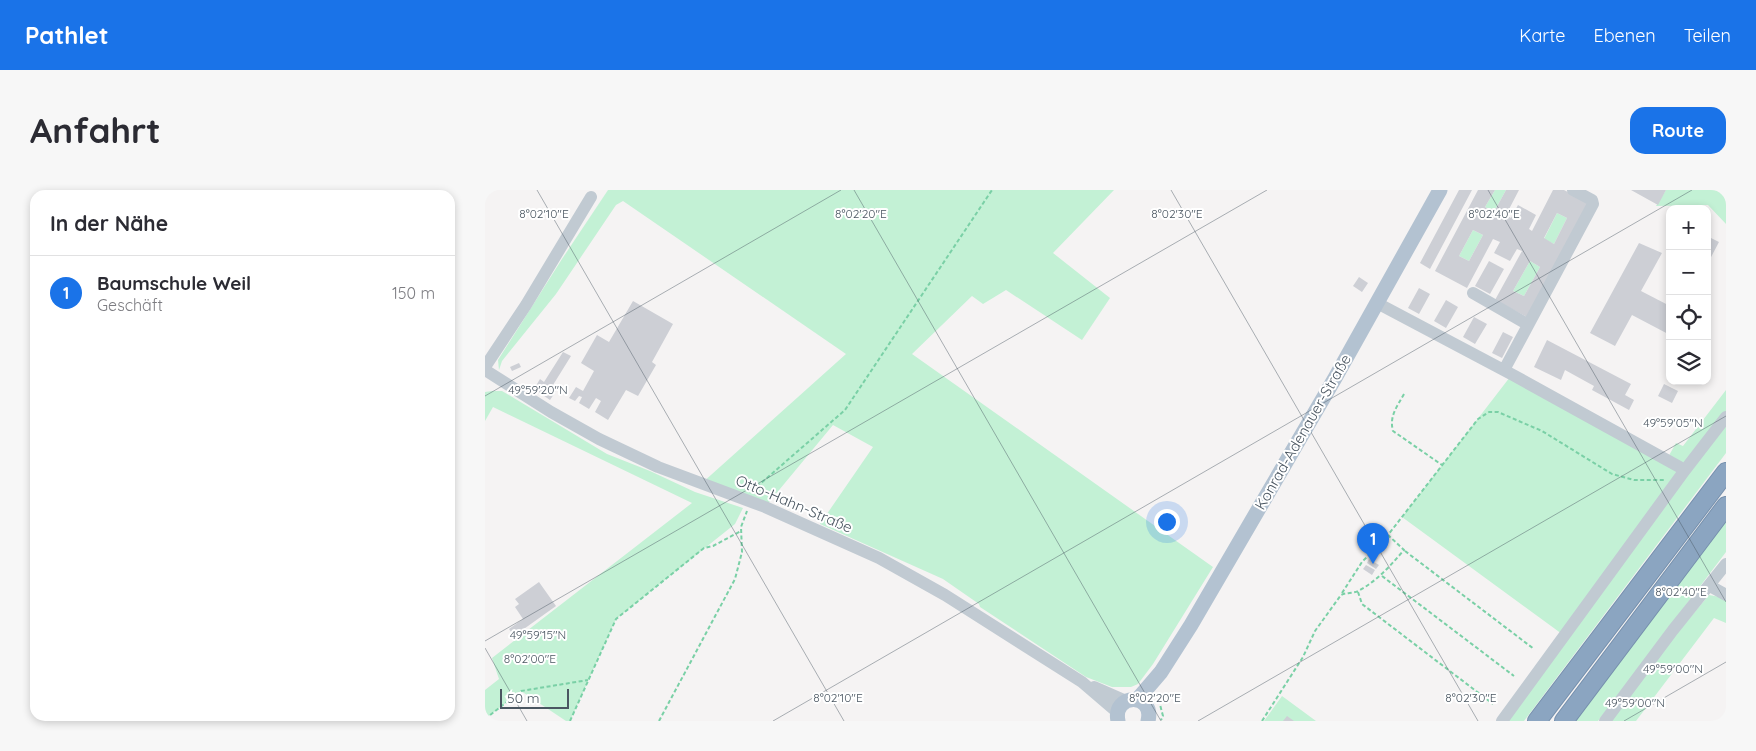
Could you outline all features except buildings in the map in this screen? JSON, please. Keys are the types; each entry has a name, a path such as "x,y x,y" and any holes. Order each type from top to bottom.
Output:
{"highway":[{"path":"1537,721 1726,472"},
{"path":"1564,721 1726,506"}],"main road":[{"name":"Konrad-Adenauer-Straße","path":"1137,712 1261,506 1441,190"}],"street":[{"path":"1504,370 1593,204 1591,200 1573,190"},
{"path":"485,369 522,303 591,196"},
{"path":"1473,293 1527,324"},
{"path":"1377,303 1504,370 1682,475"},
{"name":"Otto-Hahn-Straße","path":"485,369 551,412 599,439 658,467 816,529 879,558 945,595 1083,682 1103,690 1137,712"},
{"path":"1502,721 1726,417"},
{"path":"1605,721 1673,630 1726,564"},
{"path":"1709,586 1726,595"}],"path":[{"path":"659,721 735,579 742,552 741,531 747,501 845,410 992,190"},
{"path":"1404,394 1395,409 1391,422 1393,431 1442,465"},
{"path":"1262,721 1303,657 1315,631 1362,562 1388,535 1478,419 1489,412 1498,412 1542,431 1612,474 1634,480 1682,475"},
{"path":"570,721 616,620 704,548 713,546 741,531"},
{"path":"1388,535 1404,550 1535,648"},
{"path":"1341,595 1358,592 1381,575 1404,550"},
{"path":"1381,575 1514,676"},
{"path":"1358,592 1362,604 1493,704"},
{"path":"485,718 521,691 589,680"}],"green space":[{"path":"608,190 1114,190 1053,253 1110,298 1082,340 1006,290 983,304 972,296 912,354 1213,567 1153,664 1138,684 1131,687 1112,687 1086,677 980,607 979,604 943,579 820,524 873,447 833,425 765,507 702,483 846,354 623,201 616,205 556,294 502,361 499,370 498,360"},
{"path":"1495,190 1506,190 1494,212 1485,207"},
{"path":"1666,190 1726,190 1726,224 1711,208 1711,205 1656,206"},
{"path":"1557,213 1567,218 1554,244 1544,239"},
{"path":"1473,230 1483,235 1469,261 1459,256"},
{"path":"1530,261 1540,267 1524,296 1513,291"},
{"path":"1510,377 1679,471 1562,634 1402,517"},
{"path":"1726,390 1726,412 1686,463 1667,459 1676,443 1683,446"},
{"path":"502,391 607,454 695,492 743,508 735,524 616,619 570,721 566,721 521,691 485,719 485,690 499,679 492,658 692,503 493,407 485,421 485,392"},
{"path":"1726,422 1726,453 1524,721 1506,721"},
{"path":"1726,519 1726,552 1598,721 1575,721"},
{"path":"1709,595 1720,597 1726,601 1726,623 1714,618 1636,721 1610,721 1647,669"},
{"path":"1282,696 1316,721 1264,721"}],"place":[{"name":"Baumschule Weil","path":"1373,564"}]}
